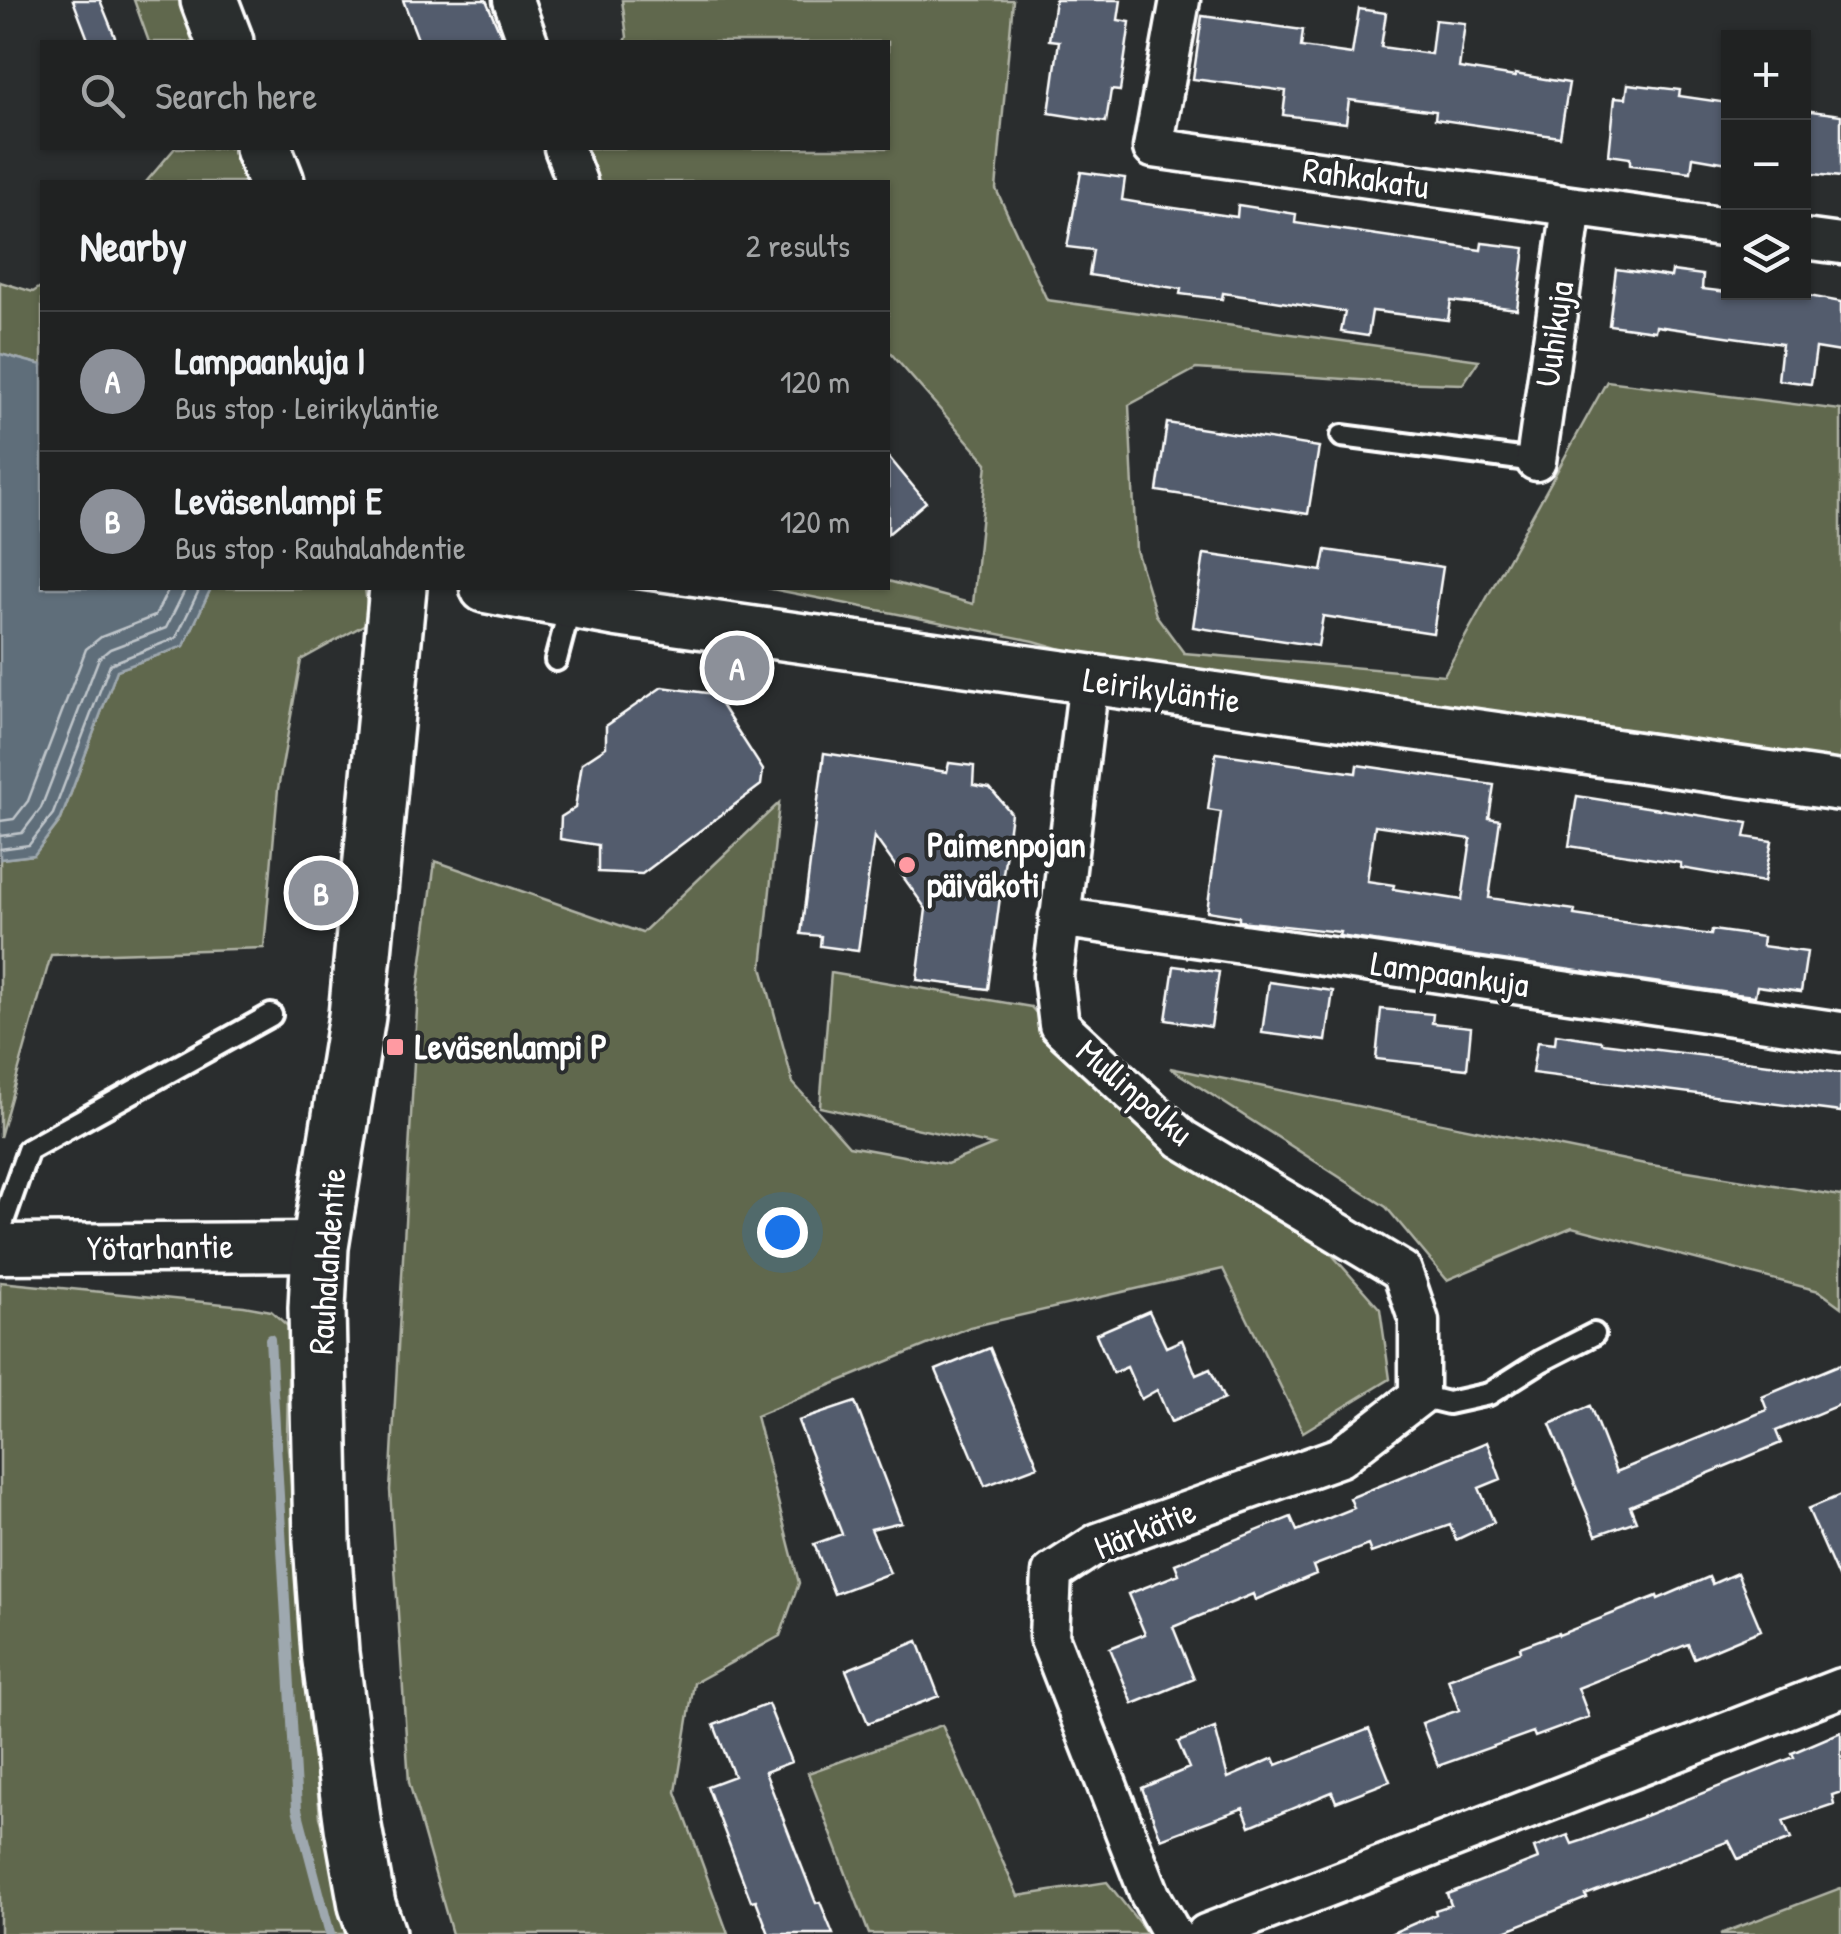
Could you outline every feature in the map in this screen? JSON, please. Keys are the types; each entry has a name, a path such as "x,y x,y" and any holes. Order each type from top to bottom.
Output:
{"main road":[{"path":"210,0 224,40"},
{"path":"264,150 275,180"},
{"name":"Rauhalahdentie","path":"377,1934 367,1905 353,1826 330,1653 321,1522 317,1308 320,1247 357,1016 398,590"}],"street":[{"path":"513,0 527,40"},
{"name":"Rahkakatu","path":"1180,0 1152,148 1721,227"},
{"path":"565,150 576,180"},
{"name":"Uuhikuja","path":"1536,461 1572,206"},
{"path":"1811,240 1841,244"},
{"name":"Leirikyläntie","path":"496,590 571,603 620,600 1089,680 1841,786"},
{"name":"Mullinpolku","path":"1089,680 1058,917 1053,976 1058,1024 1182,1139 1402,1271 1419,1321 1420,1396"},
{"name":"Lampaankuja","path":"1058,917 1841,1032"},
{"name":"Yötarhantie","path":"0,1249 320,1247"},
{"name":"Härkätie","path":"1172,1934 1150,1895 1049,1637 1052,1574 1098,1543 1340,1456 1420,1396"},
{"path":"1206,1934 1841,1688"}],"lane":[{"path":"1342,436 1536,461"},
{"path":"556,660 571,603"},
{"path":"0,1230 28,1150 271,1015"},
{"path":"1420,1396 1448,1403 1489,1394 1594,1334"}],"green space":[{"path":"134,0 182,0 197,40 148,40"},
{"path":"622,0 1013,0 996,189 1047,300 1479,360 1463,384 1196,369 1129,405 1136,550 1156,615 1184,653 1444,675 1607,381 1841,410 1841,773 1103,661 1034,641 777,590 890,590 890,582 973,604 987,463 890,352 890,180 598,180 583,150 890,150 890,40 626,40"},
{"path":"173,150 238,150 249,180 148,180"},
{"path":"0,282 33,292 40,287 40,364 0,354"},
{"path":"210,590 365,590 369,622 301,660 278,789 264,948 51,955 0,1137 0,859 34,855 61,820 117,670 184,646"},
{"path":"779,803 762,967 793,1083 849,1146 947,1164 993,1145 820,1107 831,973 1031,1007 1106,1093 1160,1147 1318,1239 1380,1309 1390,1379 1303,1432 1223,1269 970,1327 756,1416 799,1583 780,1636 694,1683 676,1792 728,1934 452,1934 409,1782 390,1490 418,991 435,861 642,933"},
{"path":"1170,1068 1645,1164 1841,1196 1841,1307 1819,1291 1572,1227 1447,1280 1386,1207"},
{"path":"0,1282 244,1306 271,1311 289,1327 287,1437 320,1817 355,1934 0,1934"},
{"path":"942,1725 1018,1896 1107,1882 1148,1934 869,1934 808,1773"},
{"path":"1841,1888 1841,1934 1720,1934"}],"water":[{"path":"0,354 40,364 40,590 210,590 184,646 117,670 61,819 34,855 0,859"}],"building":[{"path":"73,0 100,0 116,40 88,40"},
{"path":"403,0 486,0 503,40 418,40"},
{"path":"1055,0 1121,0 1118,20 1130,22 1120,91 1111,90 1106,122 1049,113 1059,41 1049,40"},
{"path":"1359,9 1386,13 1381,47 1431,54 1435,20 1465,23 1459,68 1569,83 1560,137 1435,119 1436,111 1349,100 1346,123 1283,115 1286,91 1193,79 1202,16 1303,30 1301,47 1352,54"},
{"path":"1628,84 1680,90 1679,96 1721,102 1721,162 1693,157 1691,172 1630,165 1630,158 1609,155 1615,97 1626,98"},
{"path":"1811,111 1841,115 1841,177 1811,174"},
{"path":"1081,172 1125,178 1122,200 1237,217 1238,205 1296,214 1295,223 1481,250 1482,243 1525,248 1517,309 1451,301 1448,320 1372,311 1368,336 1341,332 1345,312 1223,293 1222,299 1180,294 1181,289 1089,275 1093,250 1067,247"},
{"path":"1616,269 1671,277 1672,271 1703,275 1702,289 1721,291 1721,300 1811,300 1811,296 1841,302 1841,352 1816,348 1811,384 1778,380 1782,344 1656,326 1655,331 1609,325"},
{"path":"1167,423 1319,447 1308,514 1157,491"},
{"path":"890,458 926,502 890,532"},
{"path":"1326,550 1443,567 1433,633 1323,616 1318,646 1193,627 1204,554 1322,571"},
{"path":"662,687 714,694 763,770 761,785 642,874 598,872 598,845 560,839 561,817 575,808 582,763 606,747 606,726"},
{"path":"824,753 947,772 949,763 974,766 973,785 990,788 1011,813 988,989 917,980 926,909 874,836 858,951 820,946 821,936 801,934"},
{"path":"1216,753 1356,773 1357,765 1494,785 1489,818 1500,820 1489,898 1711,935 1712,930 1763,937 1762,946 1807,952 1801,992 1757,986 1755,996 1736,994 1339,936 1340,932 1239,921 1239,916 1207,911 1221,812 1208,810","holes":["1375,825 1471,839 1462,900 1367,881"]},
{"path":"1577,796 1748,823 1745,837 1772,841 1764,882 1681,868 1681,863 1569,846"},
{"path":"1174,966 1219,972 1211,1027 1166,1020"},
{"path":"1269,982 1333,991 1326,1041 1262,1033"},
{"path":"1381,1009 1433,1014 1432,1023 1471,1027 1467,1069 1376,1059"},
{"path":"1556,1034 1841,1073 1841,1112 1532,1073 1537,1042 1555,1044"},
{"path":"1149,1311 1166,1347 1182,1340 1196,1375 1210,1369 1224,1399 1171,1422 1157,1390 1141,1399 1127,1367 1113,1373 1096,1334"},
{"path":"990,1348 1038,1466 985,1486 936,1370"},
{"path":"1841,1364 1841,1404 1776,1431 1781,1443 1630,1506 1636,1521 1596,1535 1550,1424 1590,1406 1616,1472 1767,1410 1762,1397"},
{"path":"855,1402 901,1522 871,1529 890,1573 834,1594 814,1544 842,1534 798,1421"},
{"path":"1487,1442 1501,1479 1479,1488 1494,1522 1456,1540 1450,1525 1371,1553 1368,1545 1313,1566 1316,1574 1255,1600 1253,1594 1173,1627 1194,1679 1133,1704 1110,1648 1145,1634 1128,1594 1179,1574 1175,1564 1291,1517 1297,1531 1354,1508 1350,1498"},
{"path":"1841,1495 1841,1584 1808,1509"},
{"path":"1737,1573 1761,1630 1694,1658 1688,1644 1578,1688 1589,1717 1535,1737 1533,1732 1438,1766 1422,1723 1459,1710 1448,1679 1521,1651 1520,1647 1657,1596 1658,1599 1709,1577 1712,1584"},
{"path":"918,1641 939,1696 868,1723 846,1670"},
{"path":"768,1704 791,1762 765,1772 816,1903 820,1902 833,1934 769,1934 756,1900 751,1901 707,1786 734,1776 714,1725"},
{"path":"1215,1728 1228,1778 1274,1758 1277,1765 1369,1729 1390,1781 1336,1802 1332,1792 1250,1826 1243,1808 1161,1839 1142,1788 1189,1768 1178,1742"},
{"path":"1841,1732 1841,1792 1832,1795 1834,1804 1783,1821 1791,1839 1738,1859 1729,1841 1585,1895 1587,1898 1497,1934 1390,1934 1451,1905 1447,1894 1538,1859 1534,1848 1568,1835 1572,1844 1584,1840 1794,1757 1792,1753"}],"waterway":[{"path":"270,1339 297,1809 330,1934"}],"place":[{"name":"Lampaankuja I","path":"737,668"},
{"name":"Paimenpojan päiväkoti","path":"907,865"},
{"name":"Leväsenlampi E","path":"321,893"},
{"name":"Leväsenlampi P","path":"395,1047"}]}
